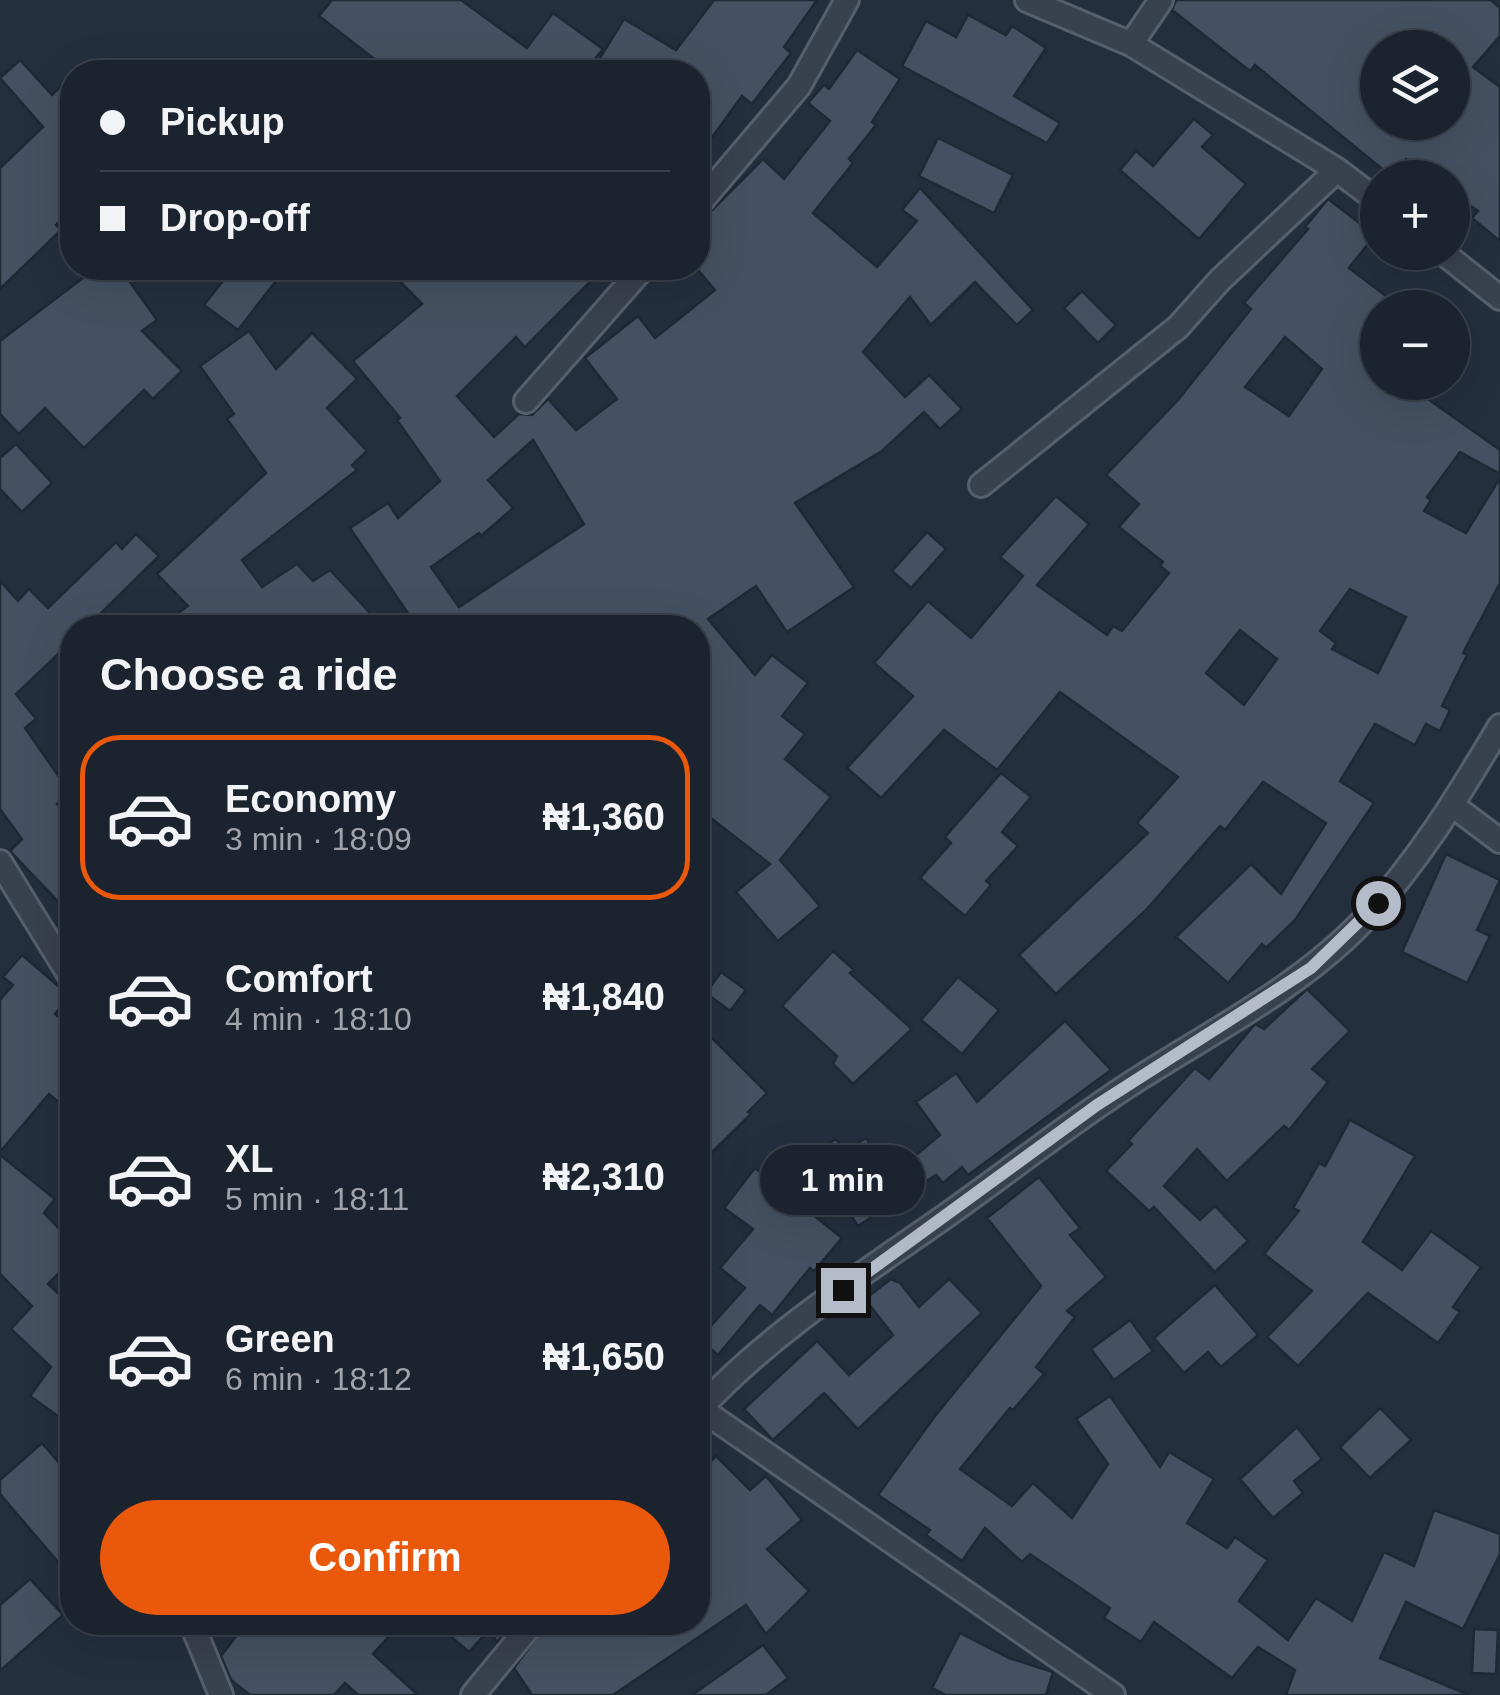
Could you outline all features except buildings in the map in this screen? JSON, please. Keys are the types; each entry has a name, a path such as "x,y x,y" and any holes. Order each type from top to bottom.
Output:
{"street":[{"path":"710,191 799,86 847,0"},
{"path":"1027,0 1131,44 1360,188"},
{"path":"1131,44 1161,0"},
{"path":"980,485 1178,327 1220,280 1337,170"},
{"path":"1465,270 1500,298"},
{"path":"526,401 632,280"},
{"path":"710,1398 758,1354 1097,1105 1311,968 1397,882 1452,806 1500,726"},
{"path":"1452,806 1500,841"},
{"path":"0,862 60,960"},
{"path":"710,1417 1112,1695"},
{"path":"196,1635 221,1695"},
{"path":"474,1695 522,1635"}],"route":[{"path":"843,1290 1097,1105 1311,968 1378,903"}]}
